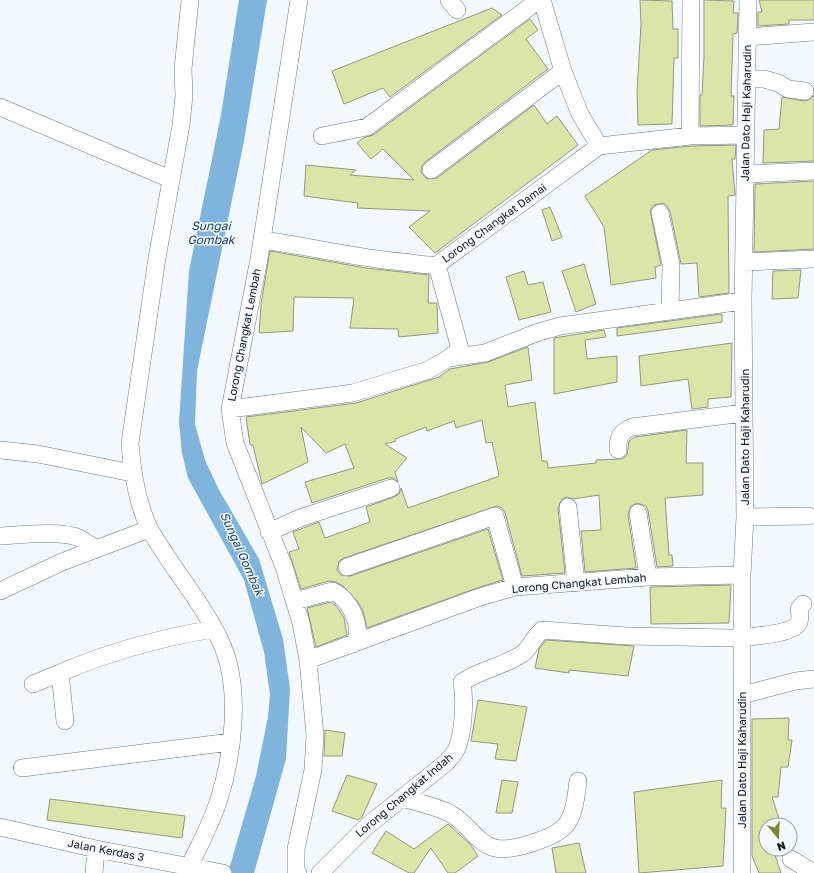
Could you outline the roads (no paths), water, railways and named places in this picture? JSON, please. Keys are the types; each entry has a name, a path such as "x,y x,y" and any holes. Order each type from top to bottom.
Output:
{"street":[{"path":"189,869 219,800 231,742 233,705 231,672 223,647 213,629 150,529 132,473 130,443 183,103 183,69 190,0"},
{"name":"Lorong Changkat Lembah","path":"298,873 296,871 296,849 313,770 315,735 308,660 301,623 284,567 235,443 230,409 262,240 299,0"},
{"path":"322,136 367,127 541,0 563,71 580,114 599,146"},
{"path":"690,136 691,0"},
{"name":"Jalan Dato Haji Kaharudin","path":"742,873 742,695 737,638 745,517 743,301 748,0"},
{"path":"747,36 814,32"},
{"path":"431,170 563,71"},
{"path":"747,79 764,79 778,83 788,89 805,92"},
{"path":"0,107 170,179"},
{"name":"Lorong Changkat Damai","path":"230,409 354,393 428,370 449,358 460,349 437,264 599,146 690,136 746,135"},
{"path":"745,174 814,172"},
{"path":"660,213 671,264 670,310"},
{"path":"262,240 299,244 341,254 388,261 437,264"},
{"path":"744,262 814,259"},
{"path":"449,358 485,353 536,333 560,326 743,301"},
{"path":"618,450 620,434 632,428 744,414"},
{"path":"0,450 38,454 132,473"},
{"path":"269,532 300,518 391,488"},
{"path":"568,507 576,583"},
{"path":"638,513 648,577"},
{"path":"347,567 495,516 515,587"},
{"path":"745,517 809,516"},
{"path":"0,591 54,566 150,529"},
{"path":"0,536 51,534 71,535 78,537 97,550"},
{"name":"Lorong Changkat Lembah","path":"308,660 480,597 515,587 648,577 742,575"},
{"path":"294,601 332,592 337,593 345,602 356,622 358,638 354,644"},
{"path":"737,638 789,630 797,625 800,617 799,610 809,602"},
{"path":"33,684 82,664 141,645 175,636 213,629"},
{"name":"Lorong Changkat Indah","path":"320,873 361,831 447,762 456,751 460,739 463,692 462,682 523,653 534,637 542,630 627,636 737,638"},
{"path":"60,673 65,721"},
{"path":"742,695 796,681 814,679"},
{"path":"22,768 231,742"},
{"path":"402,798 452,814 483,842 494,848 512,849 550,836 566,826 574,810 578,781"},
{"name":"Jalan Kerdas 3","path":"0,827 189,869 217,872"},
{"path":"94,873 96,848"},
{"path":"791,858 814,873"}],"water":[{"name":"Sungai Gombak","path":"239,0 267,0 244,141 197,371 195,424 205,460 218,488 259,559 283,639 290,689 286,759 254,873 228,873 256,776 268,717 270,694 264,652 244,580 188,478 182,453 179,422 189,271 221,115"}]}
